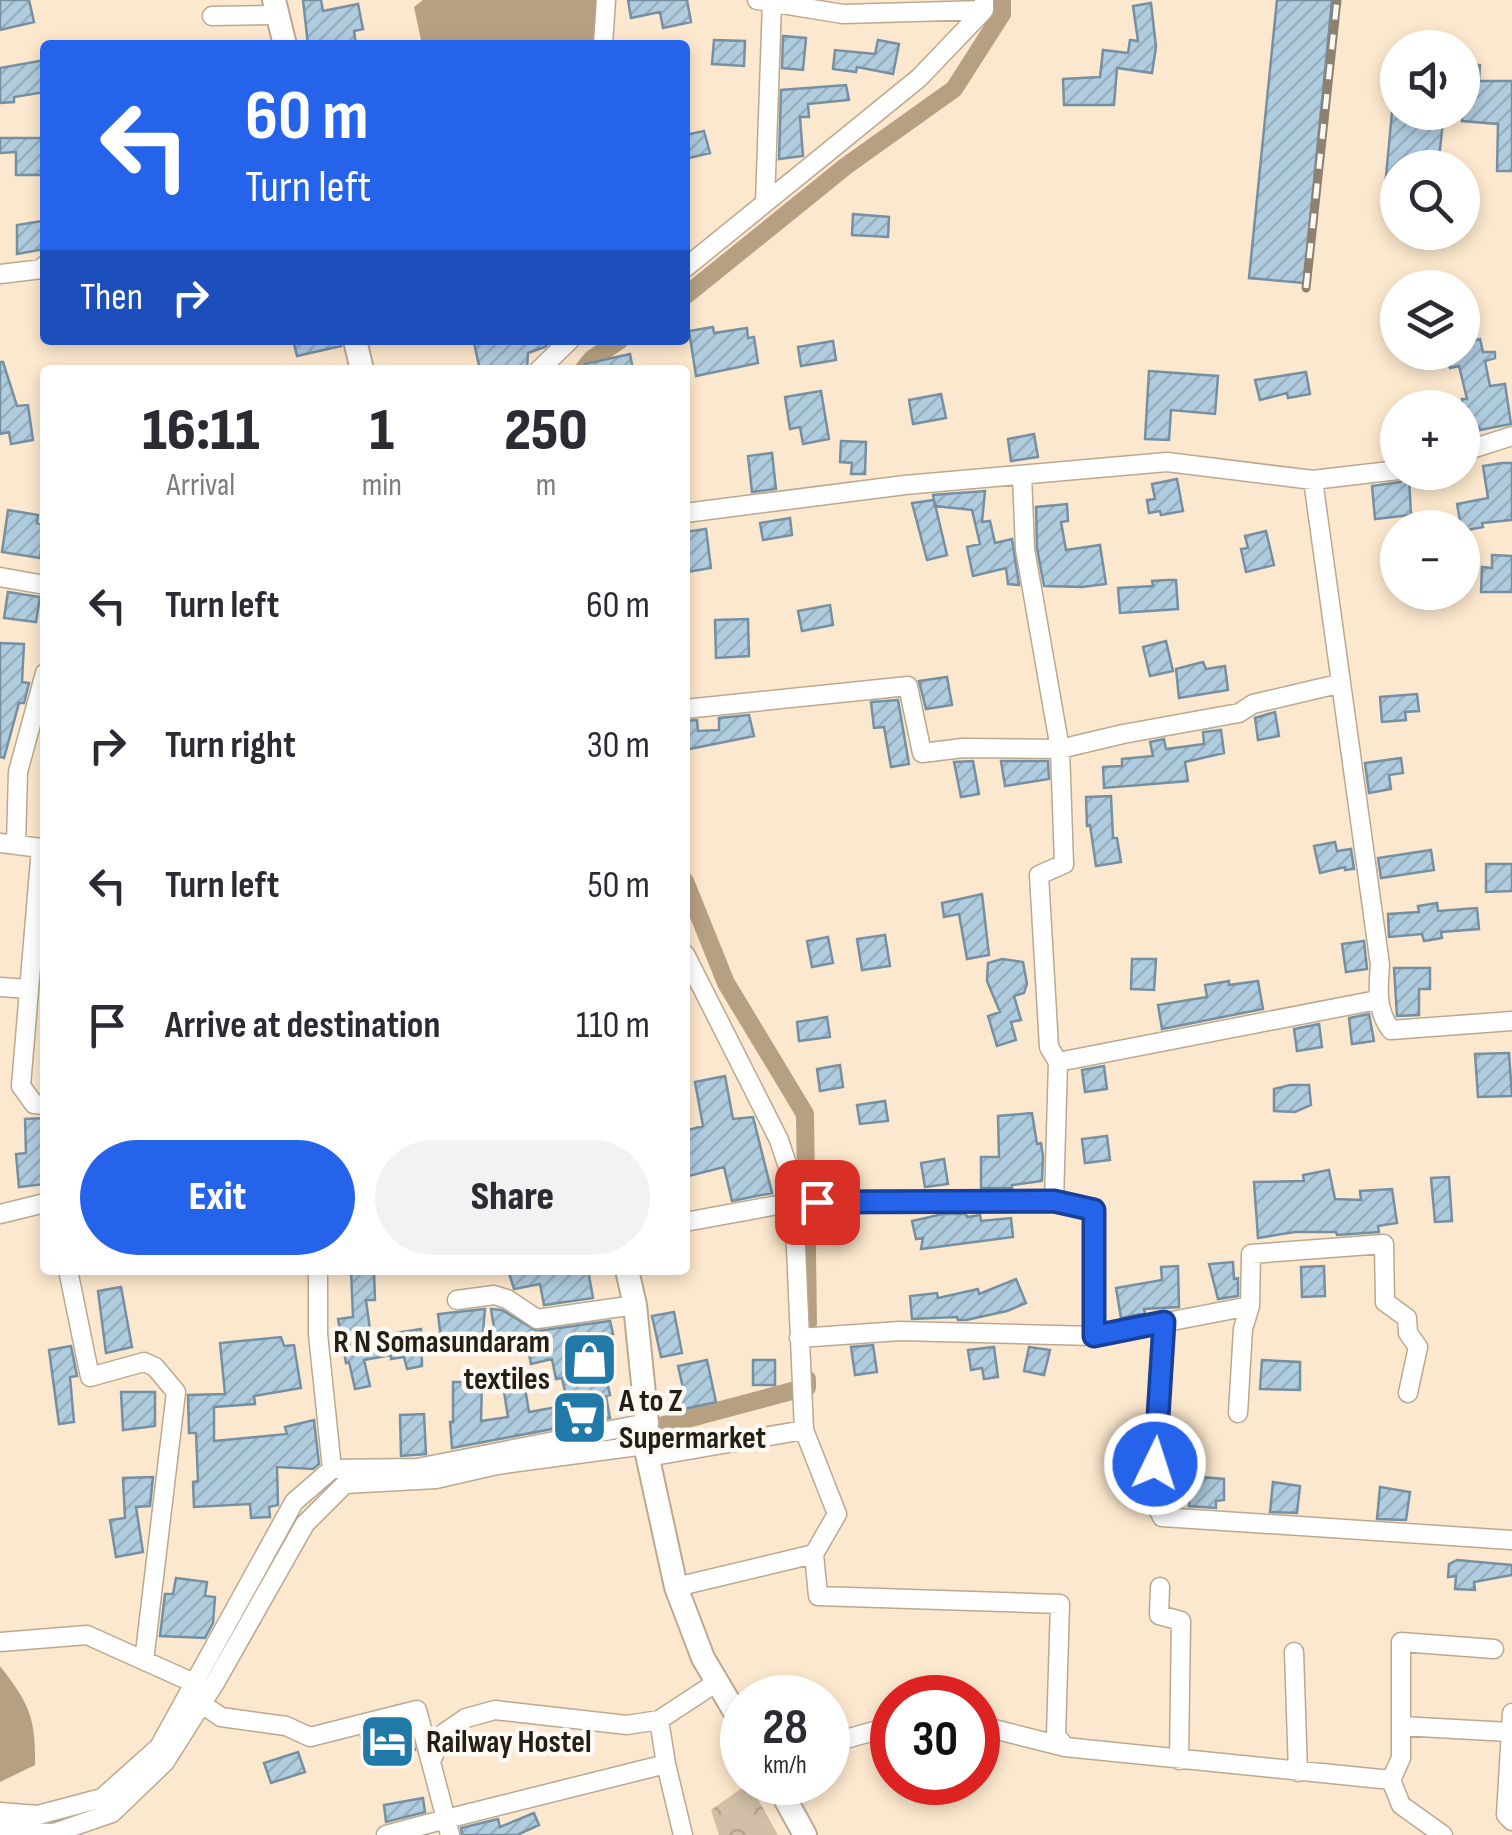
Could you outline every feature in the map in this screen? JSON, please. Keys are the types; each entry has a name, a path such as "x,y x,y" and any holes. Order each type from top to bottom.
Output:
{"main road":[{"path":"276,8 283,40"},
{"path":"628,1275 635,1304 647,1442 676,1587 703,1658 720,1687"},
{"path":"789,1805 805,1835"}],"street":[{"path":"604,40 606,0"},
{"path":"766,203 764,2 843,14 984,5"},
{"path":"690,264 919,78 984,5"},
{"path":"212,16 276,8"},
{"path":"0,274 40,269"},
{"path":"544,365 565,345"},
{"path":"1480,446 1512,436"},
{"path":"690,512 906,485 1166,462 1313,480 1380,472"},
{"path":"1022,474 1026,549 1060,750 1064,864 1039,874 1049,1047 1058,1062 1054,1201"},
{"path":"1313,480 1338,684 1380,965 1377,1000 1391,1030 1512,1021"},
{"path":"0,577 40,584"},
{"path":"690,708 908,686 922,753 963,748 1060,750 1240,713 1253,704 1338,684"},
{"path":"40,691 18,772 8,843 40,848"},
{"path":"40,860 21,1086 34,1104 40,1105"},
{"path":"690,964 788,1166 794,1202 804,1428 837,1514 814,1554 818,1596 1060,1604 1056,1735 1065,1747"},
{"path":"0,987 29,990"},
{"path":"1058,1062 1377,1000"},
{"path":"690,1221 794,1202 1054,1201 1094,1210 1094,1336"},
{"path":"0,1214 40,1204"},
{"path":"1238,1413 1243,1329 1250,1306 1251,1254 1384,1244 1385,1302 1407,1318 1408,1333 1418,1347 1408,1392"},
{"path":"69,1275 90,1377 144,1362 155,1367 176,1392 144,1660"},
{"path":"318,1275 318,1334 332,1469"},
{"path":"456,1300 494,1296 507,1299 537,1319 635,1304"},
{"path":"799,1345 900,1331 1094,1336 1250,1306"},
{"path":"1164,1322 1153,1499 1162,1517 1512,1540"},
{"path":"0,1812 38,1815 102,1798 159,1747 294,1502 332,1469 417,1468 804,1428"},
{"path":"0,1830 54,1833 112,1813 165,1762 306,1524 345,1484 436,1479 647,1442"},
{"path":"676,1587 814,1554"},
{"path":"1160,1587 1159,1616 1181,1621 1179,1760"},
{"path":"0,1642 88,1635 194,1683"},
{"path":"1444,1835 1401,1805 1391,1780 1401,1758 1402,1642 1494,1649"},
{"path":"1294,1652 1298,1772"},
{"path":"430,1761 444,1733 466,1718 495,1710 627,1726 659,1720 717,1682"},
{"path":"202,1704 221,1716 286,1726 310,1737 417,1710 448,1827"},
{"path":"659,1720 683,1835"},
{"path":"1401,1726 1511,1722 1506,1815 1512,1822"},
{"path":"1000,1731 1065,1747 1391,1780"},
{"path":"386,1835 448,1827 666,1764"},
{"path":"1415,1815 1415,1835"}],"green space":[{"path":"720,1804 761,1805 778,1835 719,1835 711,1810"}],"shaded area":[{"path":"423,0 599,0 595,40 421,40 414,7"},
{"path":"0,1666 29,1712 35,1765 0,1782"}],"building":[{"path":"0,0 29,0 34,22 0,30"},
{"path":"303,0 321,0 323,11 358,4 363,29 354,31 355,40 307,40"},
{"path":"628,0 687,0 691,22 663,28 660,12 631,18"},
{"path":"1277,0 1332,0 1304,283 1249,278"},
{"path":"1151,3 1156,47 1152,73 1117,68 1114,105 1064,105 1063,79 1100,77 1103,50 1128,53 1130,40 1138,41 1133,6"},
{"path":"783,36 806,38 803,70 782,68"},
{"path":"714,40 745,41 744,66 712,64"},
{"path":"878,40 899,44 893,74 857,67 856,72 833,69 835,50 875,54"},
{"path":"40,61 40,93 0,103 0,68"},
{"path":"1480,81 1512,81 1512,171 1497,171 1498,124 1480,122"},
{"path":"846,85 849,100 808,104 809,117 800,117 803,156 779,159 781,90"},
{"path":"1390,130 1442,130 1440,150 1388,150"},
{"path":"704,131 710,153 690,158 690,134"},
{"path":"0,138 40,138 40,175 16,175 16,152 0,153"},
{"path":"853,214 889,217 888,237 852,235"},
{"path":"40,221 40,250 17,254 17,225"},
{"path":"713,327 714,333 747,328 748,338 754,337 758,363 696,376 690,331"},
{"path":"1480,339 1483,352 1495,352 1495,358 1485,361 1490,386 1505,384 1511,424 1480,430 1480,390 1465,390 1460,370 1480,370"},
{"path":"833,341 836,360 801,366 798,347"},
{"path":"294,345 341,345 341,346 297,356"},
{"path":"474,345 547,345 528,353 527,365 479,365"},
{"path":"630,354 632,365 585,365"},
{"path":"0,362 17,406 28,405 33,440 11,444 9,432 0,434"},
{"path":"1149,371 1218,376 1215,414 1171,410 1169,440 1145,439"},
{"path":"1306,372 1310,394 1288,398 1287,393 1260,400 1255,380"},
{"path":"821,391 829,439 803,444 800,427 790,429 785,397"},
{"path":"941,394 946,418 913,424 909,400"},
{"path":"1034,434 1038,457 1011,461 1008,439"},
{"path":"841,441 866,442 865,474 851,474 852,463 840,462"},
{"path":"772,453 776,489 752,492 748,456"},
{"path":"1512,463 1512,520 1482,523 1480,528 1480,510 1458,510 1457,504 1488,498 1483,466"},
{"path":"1177,479 1183,511 1149,513 1147,500 1155,499 1152,484"},
{"path":"1380,485 1380,490 1410,490 1411,510 1380,510 1380,518 1375,519 1372,486"},
{"path":"985,491 982,522 990,521 995,543 1012,539 1019,585 1008,584 1006,568 973,576 967,547 980,544 972,510 935,506 933,495"},
{"path":"934,500 947,555 927,560 912,503"},
{"path":"1067,504 1068,521 1061,522 1066,550 1100,545 1106,584 1044,586 1037,548 1036,507"},
{"path":"8,510 38,515 40,558 2,552"},
{"path":"790,518 792,535 763,540 760,523"},
{"path":"706,529 711,568 690,572 690,531"},
{"path":"1266,531 1274,565 1246,572 1241,549 1248,548 1245,536"},
{"path":"1492,555 1512,556 1512,592 1481,592 1482,567 1492,568"},
{"path":"1176,580 1178,609 1120,613 1118,588"},
{"path":"8,592 40,597 36,622 4,618"},
{"path":"830,605 833,625 802,631 798,611"},
{"path":"748,619 749,656 716,658 715,620"},
{"path":"1166,641 1173,671 1150,676 1143,647"},
{"path":"0,643 24,644 22,682 29,683 24,703 19,703 4,758 0,757"},
{"path":"1203,662 1206,669 1225,666 1228,690 1179,698 1176,669"},
{"path":"947,677 952,705 926,709 919,681"},
{"path":"1417,694 1419,711 1405,712 1406,720 1382,722 1380,697"},
{"path":"898,700 909,764 891,767 884,727 874,728 871,702"},
{"path":"1275,712 1279,736 1258,740 1255,718"},
{"path":"749,715 754,736 690,749 690,721 697,720 698,731 719,730 719,718"},
{"path":"1221,730 1224,753 1185,762 1188,781 1104,788 1103,767 1122,766 1122,759 1153,756 1150,742 1164,739 1166,749 1204,744 1203,732"},
{"path":"1401,758 1403,773 1389,775 1391,789 1369,793 1365,763"},
{"path":"973,761 979,794 961,797 954,762"},
{"path":"1001,761 1048,761 1049,779 1005,786"},
{"path":"1111,796 1113,838 1117,838 1121,862 1096,866 1090,825 1087,826 1086,797"},
{"path":"1335,842 1337,851 1351,849 1354,869 1345,867 1320,873 1314,846"},
{"path":"1431,850 1434,870 1381,878 1378,858"},
{"path":"1486,864 1512,864 1512,891 1486,892"},
{"path":"982,894 989,955 967,959 959,914 944,917 942,903"},
{"path":"1437,903 1438,911 1477,908 1479,929 1441,932 1442,938 1424,941 1422,934 1389,937 1388,914 1419,912 1418,906"},
{"path":"885,935 890,966 862,970 857,939"},
{"path":"828,937 833,963 812,967 807,941"},
{"path":"1364,941 1367,969 1346,972 1342,944"},
{"path":"1002,959 1023,962 1027,984 1024,993 1014,996 1021,1020 1011,1022 1016,1040 997,1046 988,1016 1000,1012 987,981 988,963"},
{"path":"1132,959 1156,959 1154,990 1131,989"},
{"path":"1394,968 1430,968 1430,989 1419,989 1419,1015 1397,1016"},
{"path":"1229,981 1229,985 1258,981 1263,1009 1162,1029 1158,1005 1207,997 1205,985"},
{"path":"1369,1014 1374,1041 1352,1044 1349,1018"},
{"path":"827,1017 830,1037 799,1041 797,1022"},
{"path":"1319,1024 1322,1047 1297,1051 1294,1029"},
{"path":"1509,1053 1512,1096 1478,1097 1475,1054"},
{"path":"840,1065 843,1087 820,1091 817,1069"},
{"path":"1104,1066 1107,1089 1085,1092 1082,1070"},
{"path":"725,1076 733,1119 753,1117 772,1193 732,1201 724,1167 690,1176 690,1130 703,1126 695,1082"},
{"path":"1309,1085 1311,1105 1295,1112 1274,1111 1274,1089"},
{"path":"885,1101 888,1121 860,1124 857,1105"},
{"path":"1032,1113 1043,1156 1042,1181 1012,1188 981,1188 981,1157 999,1157 998,1116"},
{"path":"40,1118 40,1185 19,1187 16,1154 26,1153 25,1119"},
{"path":"1107,1136 1110,1160 1085,1163 1082,1139"},
{"path":"944,1159 948,1184 925,1187 921,1163"},
{"path":"1329,1170 1335,1199 1361,1200 1360,1191 1392,1189 1397,1223 1378,1226 1379,1232 1295,1232 1258,1238 1254,1182 1304,1181 1303,1175"},
{"path":"1449,1177 1452,1221 1435,1222 1431,1178"},
{"path":"943,1214 980,1215 981,1221 1011,1218 1013,1237 921,1249 923,1238 916,1239 912,1221"},
{"path":"1233,1262 1238,1296 1218,1299 1209,1264"},
{"path":"1178,1266 1179,1307 1144,1309 1145,1313 1121,1318 1116,1288 1162,1280 1161,1267"},
{"path":"1324,1266 1325,1296 1302,1297 1301,1267"},
{"path":"351,1275 374,1275 375,1300 366,1300 371,1337 421,1329 422,1366 407,1369 404,1357 391,1359 391,1355 364,1360 370,1386 355,1389 338,1319 353,1317"},
{"path":"510,1275 589,1275 593,1298 544,1305 540,1284 514,1289"},
{"path":"1016,1279 1026,1303 1007,1311 966,1320 912,1319 910,1296 937,1293 938,1298 978,1289 979,1294"},
{"path":"121,1287 132,1347 106,1353 98,1291"},
{"path":"485,1309 482,1342 442,1347 438,1314"},
{"path":"491,1309 502,1310 537,1331 610,1321 613,1334 598,1336 610,1395 606,1396 610,1418 452,1448 453,1382 482,1382 481,1421 508,1417 503,1385 524,1382 529,1412 568,1405 562,1378 556,1379 552,1359 531,1364 529,1354 498,1353"},
{"path":"674,1312 682,1353 661,1357 652,1316"},
{"path":"281,1337 284,1346 294,1345 301,1388 254,1396 255,1404 214,1407 214,1441 287,1434 285,1427 314,1420 319,1464 313,1469 277,1467 278,1505 269,1507 270,1517 251,1518 250,1504 194,1507 193,1482 198,1481 196,1433 189,1433 188,1395 225,1394 220,1343"},
{"path":"873,1345 877,1372 855,1375 851,1347"},
{"path":"71,1346 77,1376 70,1377 74,1422 59,1424 49,1350"},
{"path":"994,1347 998,1377 984,1379 982,1368 971,1370 968,1350"},
{"path":"1029,1347 1050,1350 1044,1375 1024,1371"},
{"path":"707,1360 716,1402 680,1410 675,1389 683,1388 678,1366"},
{"path":"753,1360 775,1360 775,1385 753,1385"},
{"path":"1262,1360 1300,1362 1300,1390 1260,1389"},
{"path":"121,1392 155,1392 155,1426 123,1430"},
{"path":"424,1414 426,1454 401,1456 400,1415"},
{"path":"1191,1476 1224,1479 1224,1500 1216,1501 1216,1508 1189,1506"},
{"path":"153,1477 150,1506 136,1507 143,1552 116,1557 110,1520 125,1518 123,1478"},
{"path":"1273,1482 1300,1486 1297,1513 1270,1512"},
{"path":"1380,1487 1410,1492 1406,1520 1377,1519"},
{"path":"1457,1560 1512,1565 1512,1575 1474,1582 1475,1590 1455,1589 1456,1576 1448,1577 1449,1564"},
{"path":"176,1578 207,1582 205,1596 215,1597 213,1623 205,1638 160,1636 165,1594 173,1594"},
{"name":"Railway Hostel","path":"408,1725 415,1750 368,1763 361,1737"},
{"path":"298,1752 305,1772 271,1783 264,1763"},
{"path":"423,1798 425,1812 386,1822 384,1805"},
{"path":"534,1813 539,1825 517,1835 462,1835 461,1828 498,1819 500,1827"}],"waterway":[{"path":"690,292 846,166 954,89 1002,14 1002,0"},
{"path":"587,365 613,345"},
{"path":"690,893 726,983 805,1114 808,1324"},
{"path":"661,1426 807,1387 807,1379"},
{"path":"220,1658 263,1575"}],"railway":[{"path":"1306,288 1337,0"}],"place":[{"name":"R N Somasundaram textiles","path":"589,1359"},
{"name":"A to Z Supermarket","path":"580,1418"},
{"name":"Railway Hostel","path":"387,1741"}],"route":[{"path":"817,1202 1054,1201 1094,1210 1094,1336 1164,1322 1155,1464"}]}
